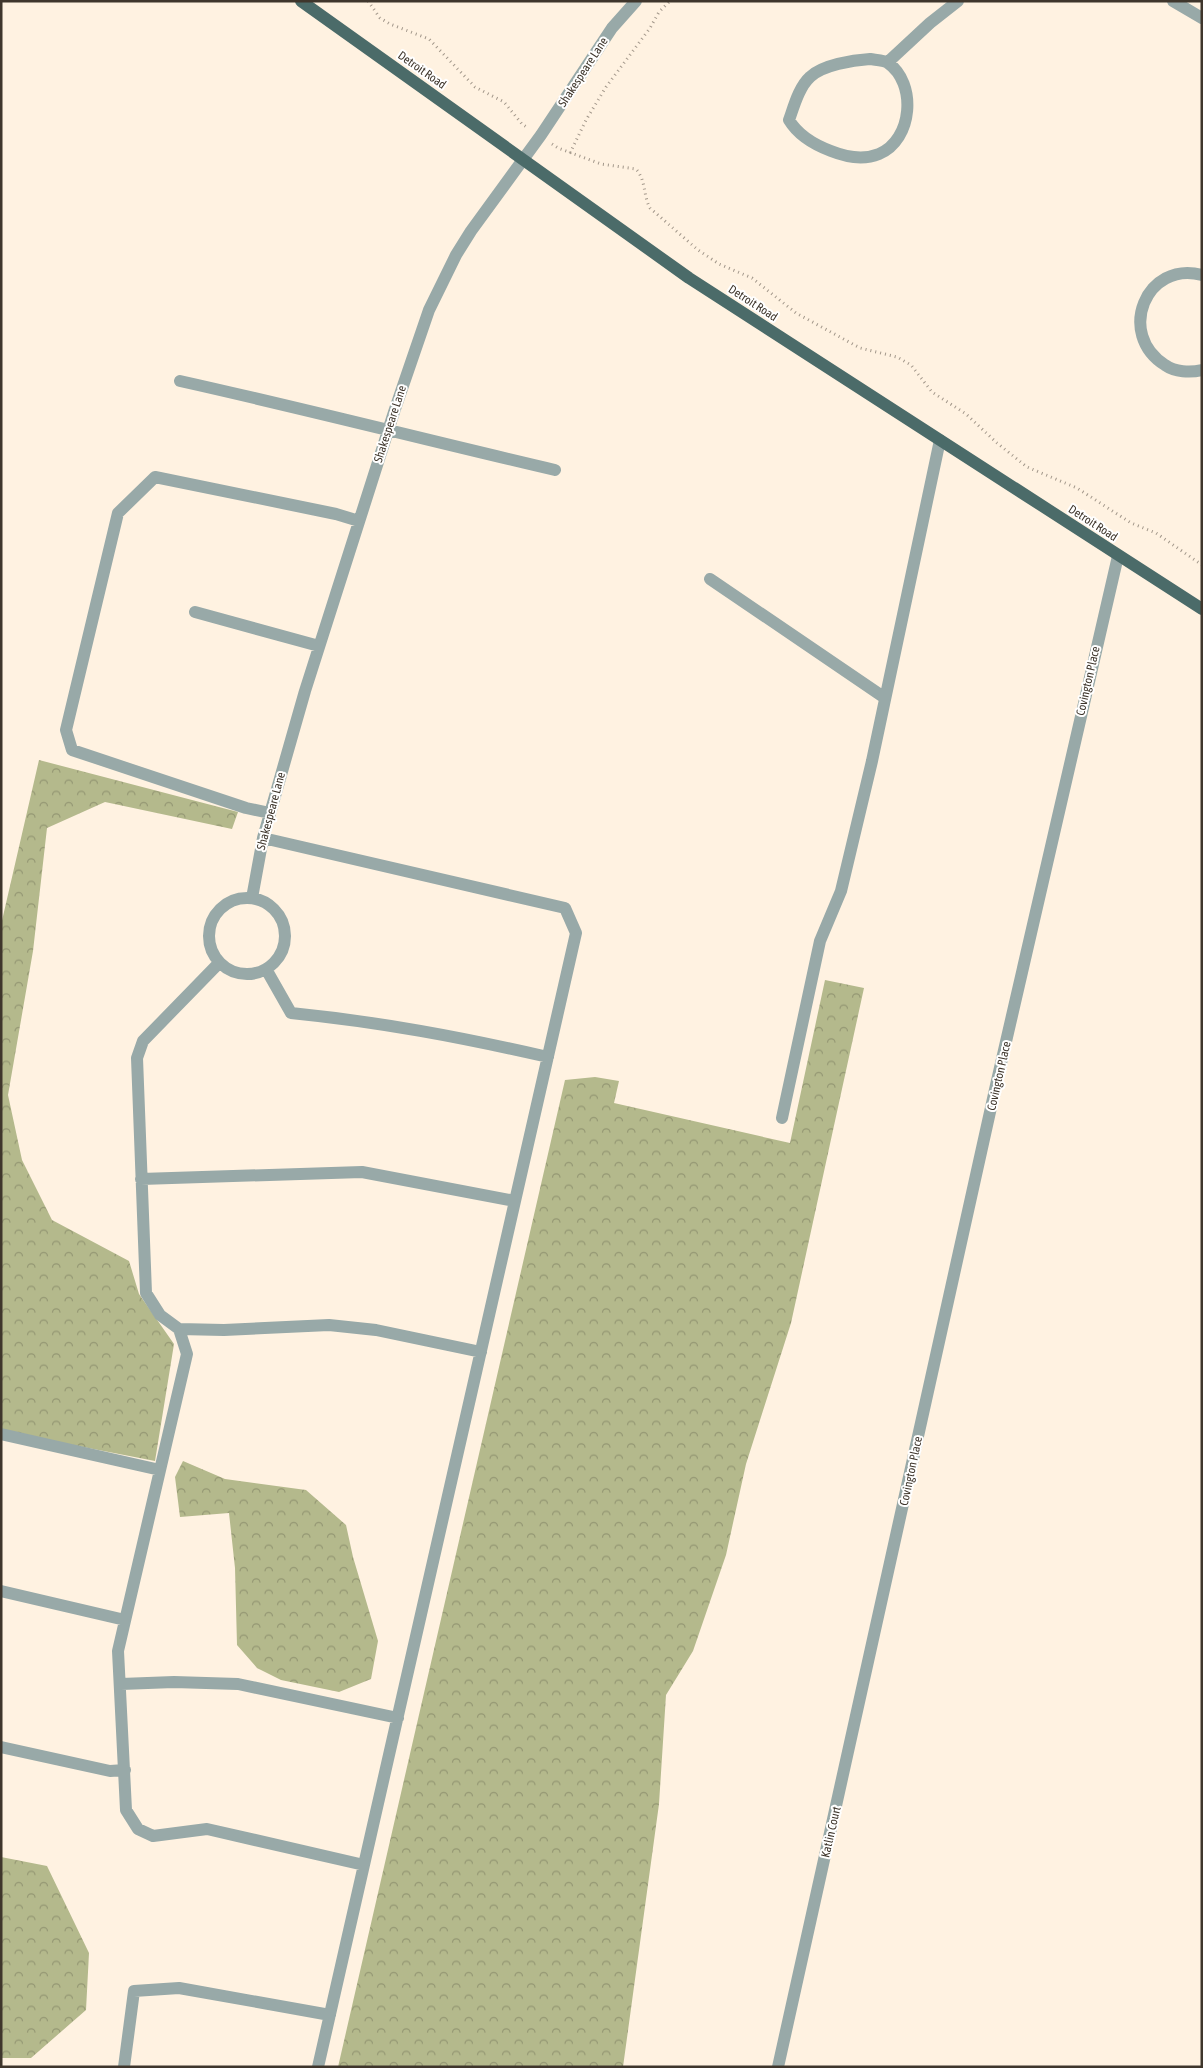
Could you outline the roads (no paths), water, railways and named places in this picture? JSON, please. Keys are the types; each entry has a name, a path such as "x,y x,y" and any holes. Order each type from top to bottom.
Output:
{"main road":[{"name":"Detroit Road","path":"301,1 689,278 1202,609"}],"street":[{"name":"Shakespeare Lane","path":"252,898 263,838 319,646 417,341 451,263 491,201 541,135 612,28 636,1"},
{"path":"888,62 930,23 958,1"},
{"path":"1173,1 1202,18"},
{"path":"870,59 888,62 900,76 908,103 906,119 900,134 881,154 863,158 840,154 825,148 794,128 789,120 796,99 810,77 849,60 870,59"},
{"path":"1202,275 1181,274 1168,278 1156,286 1144,303 1140,323 1142,337 1148,350 1157,360 1169,368 1183,372 1202,370"},
{"path":"180,381 389,429 555,470"},
{"path":"782,1118 820,940 841,891 886,698 940,440"},
{"path":"270,813 246,808 72,750 66,730 118,513 156,477 336,514 359,521"},
{"name":"Covington Place","path":"883,1597 994,1095 1118,556"},
{"path":"710,579 886,698"},
{"path":"194,612 319,646"},
{"path":"263,838 565,908 576,934 318,2067"},
{"path":"252,898 262,900 275,910 284,926 285,936 281,953 274,964 266,969 254,973 232,971 219,963 211,952 208,931 212,921 226,904 235,899 252,898"},
{"path":"219,963 143,1041 137,1058 146,1293 160,1315 179,1329 224,1330 329,1325 376,1330 481,1352"},
{"path":"266,969 291,1013 371,1021 456,1036 548,1057"},
{"path":"141,1179 362,1172 515,1201"},
{"path":"179,1329 187,1354 118,1651 126,1810 138,1829 153,1836 208,1829 364,1865"},
{"path":"1,1434 160,1470"},
{"path":"1,1591 125,1620"},
{"name":"Katlin Court","path":"778,2067 883,1597"},
{"path":"121,1684 174,1682 238,1684 398,1718"},
{"path":"1,1747 110,1771 125,1770"},
{"path":"124,2067 134,1991 179,1988 330,2015"}]}
